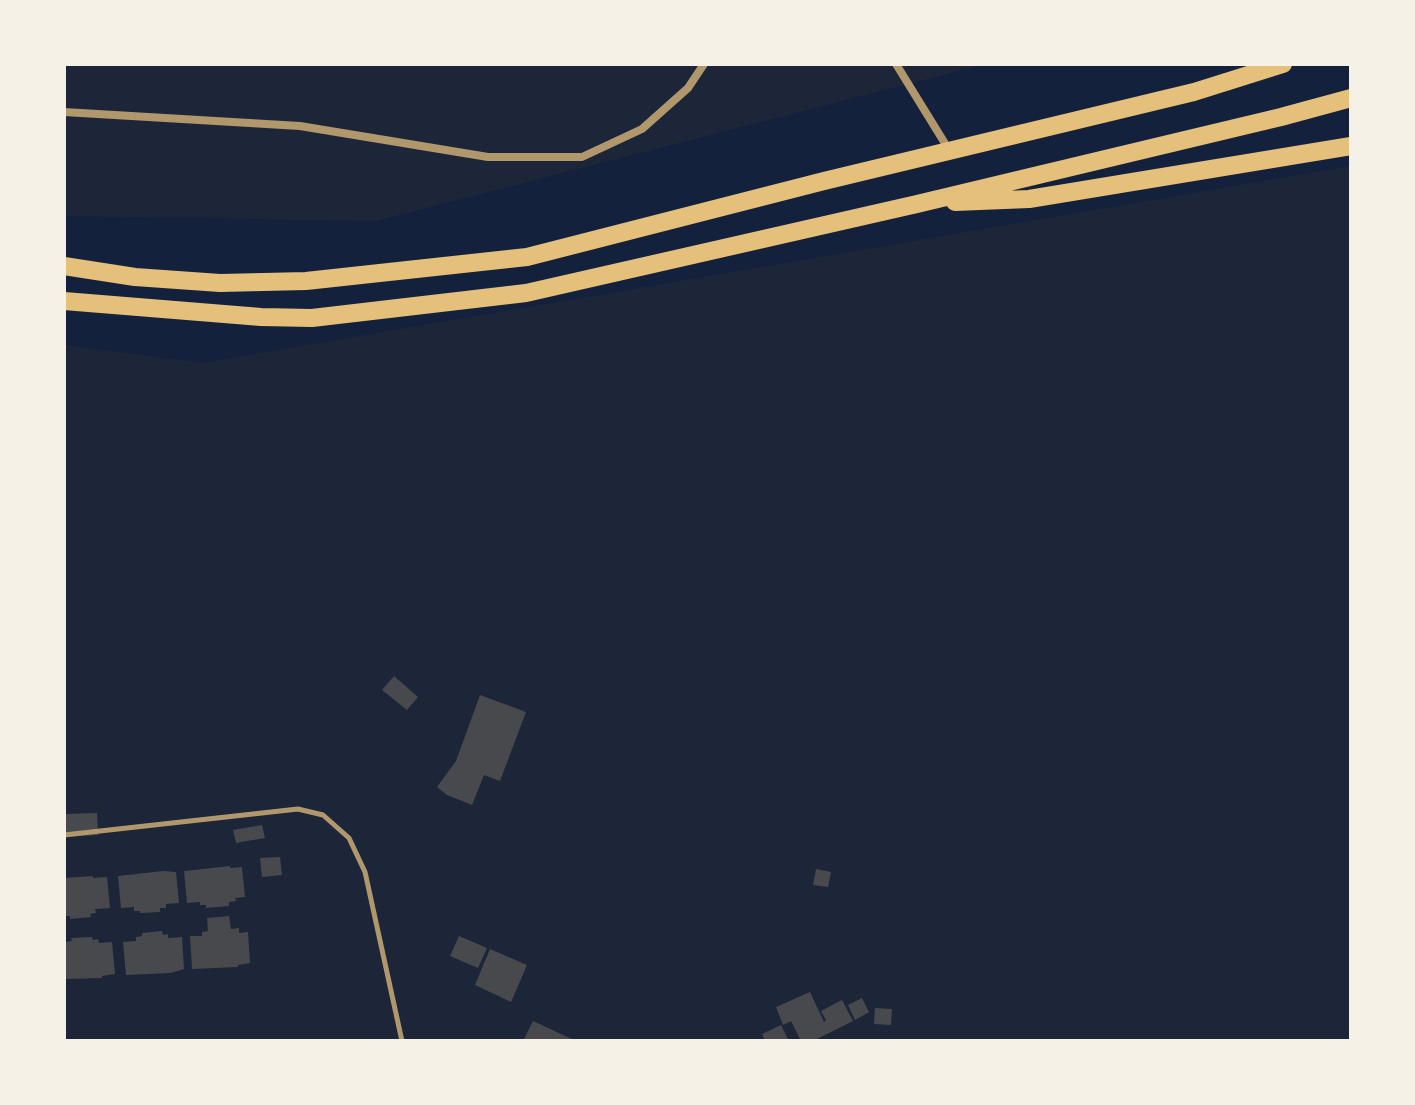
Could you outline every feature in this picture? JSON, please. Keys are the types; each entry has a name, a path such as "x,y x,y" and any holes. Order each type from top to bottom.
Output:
{"highway":[{"path":"64,266 135,277 206,282 291,282 527,257 1194,92 1283,64"},
{"path":"64,301 261,317 312,318 526,293 917,204 1351,98"},
{"path":"917,204 1029,199 1351,146"}],"street":[{"path":"64,112 300,126 488,157 582,157 642,129 688,88 704,64"},
{"path":"896,64 949,151"}],"lane":[{"path":"64,835 298,809 323,815 349,838 365,872 402,1041"}],"shaded area":[{"path":"64,64 986,64 376,221 64,216"},
{"path":"1351,166 1351,1041 64,1041 64,345 202,363"}],"building":[{"path":"394,676 418,697 407,710 382,690"},
{"path":"480,695 526,712 500,781 484,775 472,805 447,795 437,787 456,761"},
{"path":"97,813 98,835 64,837 64,814"},
{"path":"262,825 265,838 236,843 233,830"},
{"path":"280,857 282,875 262,877 260,858"},
{"path":"242,867 245,897 235,898 236,901 229,902 229,906 206,908 200,902 187,903 184,871"},
{"path":"816,869 831,872 828,887 813,885"},
{"path":"176,872 179,903 166,904 160,912 140,913 134,911 134,907 121,908 118,876"},
{"path":"107,877 110,908 95,909 96,913 90,914 91,917 70,919 70,916 64,916 64,878"},
{"path":"229,916 231,929 239,928 239,933 248,932 250,963 238,967 192,969 190,936 202,936 202,932 208,931 207,918"},
{"path":"162,931 163,935 168,934 168,938 182,937 184,969 171,973 126,975 123,942 136,941 142,933"},
{"path":"459,936 487,948 478,968 450,956"},
{"path":"92,937 99,943 112,942 115,974 102,978 64,979 66,942 72,941 71,938"},
{"path":"490,949 527,965 511,1002 475,985"},
{"path":"810,992 824,1022 826,1020 821,1011 842,1000 853,1021 813,1041 801,1041 791,1021 783,1025 776,1007"},
{"path":"862,998 869,1012 855,1020 848,1005"},
{"path":"875,1008 892,1009 891,1025 874,1024"},
{"path":"533,1021 576,1041 523,1041"},
{"path":"781,1025 789,1041 765,1041 762,1034"}]}
